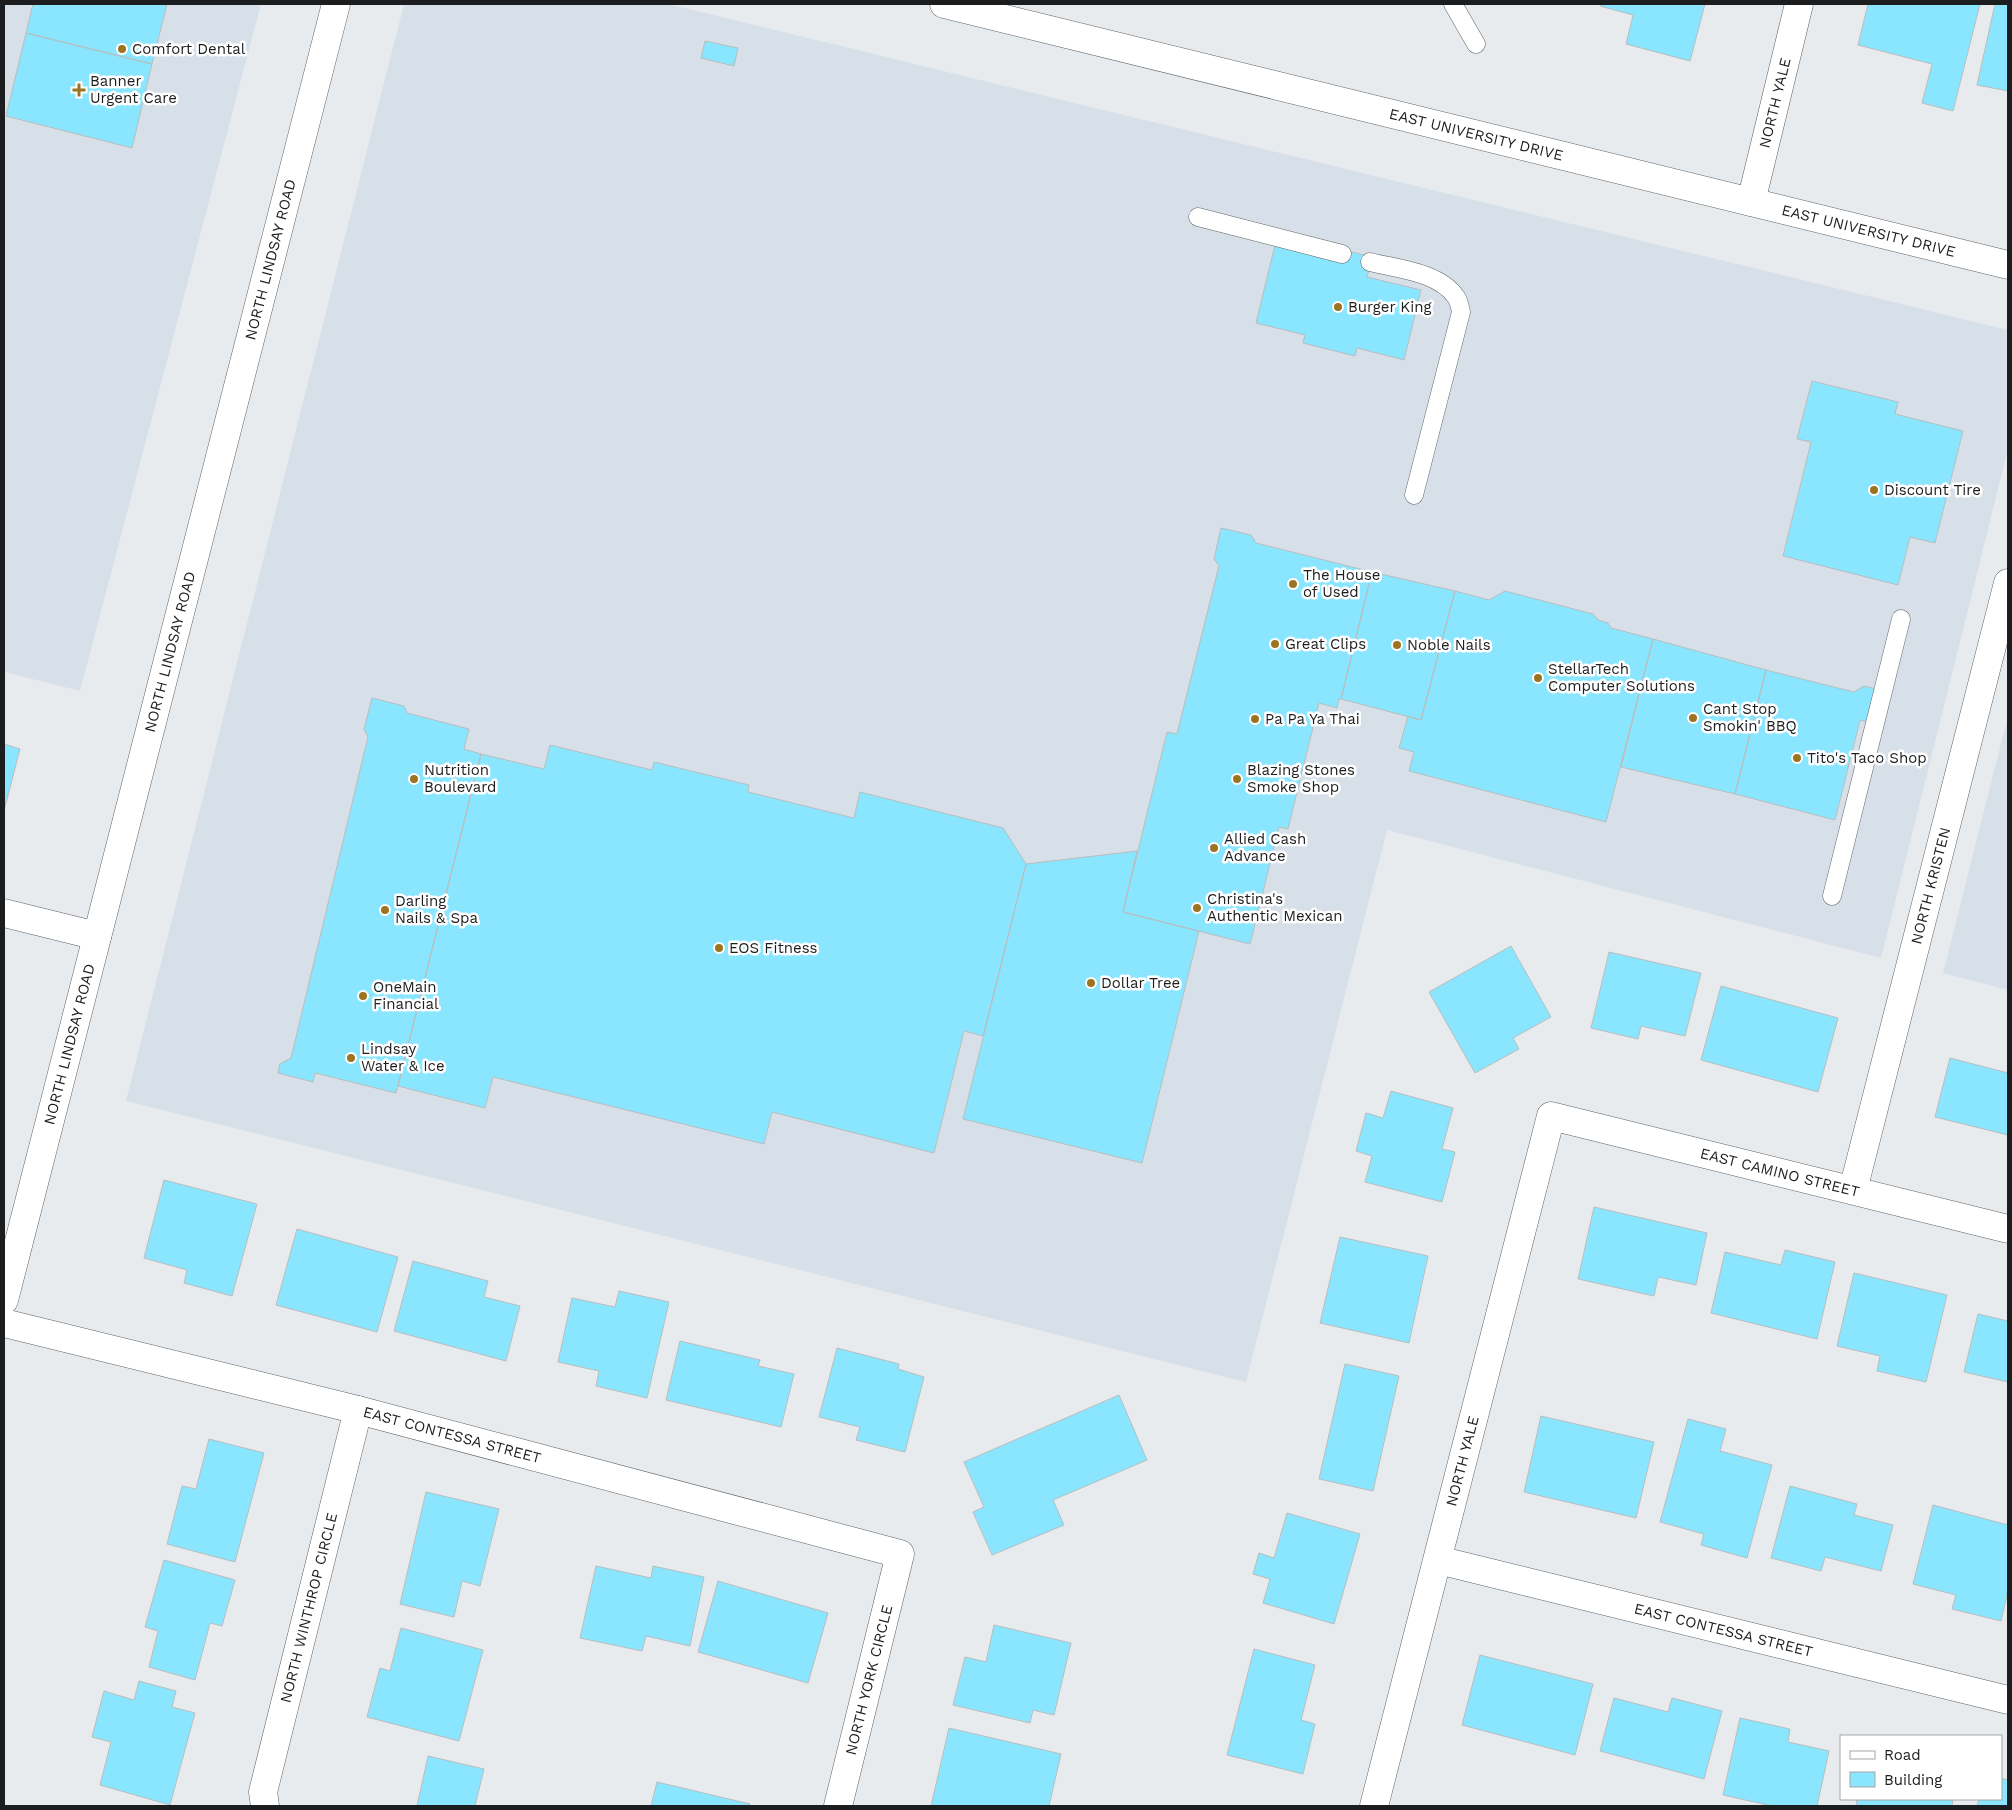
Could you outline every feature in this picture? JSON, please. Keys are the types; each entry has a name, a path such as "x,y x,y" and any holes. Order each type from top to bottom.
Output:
{"street":[{"name":"NORTH LINDSAY ROAD","path":"4,1300 336,4"},
{"name":"EAST UNIVERSITY DRIVE","path":"944,4 2008,265"},
{"name":"NORTH YALE","path":"1751,202 1800,4"},
{"name":"NORTH KRISTEN","path":"1853,1190 2008,583"},
{"path":"4,913 97,936"},
{"name":"NORTH YALE","path":"1374,1806 1551,1116"},
{"name":"EAST CAMINO STREET","path":"1551,1116 2008,1229"},
{"name":"EAST CONTESSA STREET","path":"4,1323 358,1410 900,1554"},
{"name":"NORTH WINTHROP CIRCLE","path":"265,1806 263,1792 358,1410"},
{"name":"NORTH YORK CIRCLE","path":"838,1806 900,1554"},
{"name":"EAST CONTESSA STREET","path":"1438,1560 2008,1700"}],"lane":[{"path":"1453,4 1476,44"},
{"path":"1198,217 1342,254"},
{"path":"1370,262 1427,276 1442,284 1457,298 1462,312 1414,495"},
{"path":"1832,896 1900,619"}],"shaded area":[{"path":"4,4 261,4 80,691 4,672"},
{"path":"404,4 668,4 2008,330 2008,449 1881,958 1387,830 1246,1382 126,1101"},
{"path":"2008,716 2008,990 1943,973"}],"building":[{"name":"Comfort Dental","path":"33,4 167,4 152,64 26,33"},
{"path":"1601,4 1705,4 1690,61 1626,44 1633,15 1600,6"},
{"path":"1868,4 1980,4 1953,111 1922,103 1932,64 1858,45"},
{"path":"1995,4 2008,4 2008,91 1977,85"},
{"name":"Banner Urgent Care","path":"26,33 152,64 132,148 6,116"},
{"path":"705,41 738,48 734,66 701,58"},
{"name":"Burger King","path":"1276,241 1344,250 1372,257 1367,277 1421,290 1404,360 1357,348 1355,356 1303,343 1305,335 1256,323"},
{"name":"Discount Tire","path":"1812,381 1898,402 1895,414 1963,431 1935,543 1910,537 1898,585 1783,556 1811,442 1797,439"},
{"path":"1221,528 1251,535 1256,543 1372,572 1341,699 1339,699 1337,708 1319,703 1288,829 1279,827 1250,944 1123,912 1167,732 1177,734 1219,566 1214,559"},
{"name":"Noble Nails","path":"1372,572 1455,591 1421,720 1341,699"},
{"name":"StellarTech Computer Solutions","path":"1455,591 1489,600 1505,591 1593,614 1598,620 1608,623 1611,628 1653,639 1606,822 1409,771 1414,752 1399,748 1408,716 1421,720"},
{"name":"Cant Stop Smokin' BBQ","path":"1653,639 1766,670 1735,794 1621,767"},
{"name":"Tito's Taco Shop","path":"1766,670 1854,692 1864,686 1876,689 1867,722 1860,720 1835,820 1735,794"},
{"path":"372,698 404,706 407,713 469,729 464,749 481,754 396,1093 315,1073 313,1082 278,1073 280,1064 291,1058 368,737 364,729"},
{"path":"4,744 20,749 4,811"},
{"name":"EOS Fitness","path":"550,745 652,770 654,762 749,785 748,792 854,818 860,792 1003,828 1026,864 983,1036 964,1031 934,1153 772,1112 764,1144 493,1077 485,1108 398,1086 481,754 544,769"},
{"name":"Dollar Tree","path":"1137,851 1123,912 1199,931 1142,1163 963,1119 1026,864"},
{"path":"1511,946 1551,1017 1513,1038 1519,1049 1475,1073 1429,992"},
{"path":"1609,952 1701,973 1685,1036 1641,1026 1638,1039 1591,1028"},
{"path":"1721,986 1838,1018 1818,1092 1701,1060"},
{"path":"1950,1058 2008,1073 2008,1135 1935,1117"},
{"path":"1391,1091 1453,1108 1442,1149 1455,1152 1442,1202 1365,1182 1372,1156 1356,1151 1366,1113 1383,1118"},
{"path":"164,1180 257,1204 232,1296 184,1283 187,1270 144,1258"},
{"path":"1594,1207 1707,1233 1696,1285 1658,1277 1654,1296 1578,1279"},
{"path":"297,1229 398,1257 377,1332 276,1305"},
{"path":"1340,1237 1428,1256 1409,1343 1320,1323"},
{"path":"1785,1250 1835,1262 1817,1339 1711,1313 1725,1252 1781,1265"},
{"path":"413,1261 488,1281 484,1297 520,1306 506,1361 394,1331"},
{"path":"1854,1273 1947,1295 1926,1382 1877,1371 1880,1356 1837,1346"},
{"path":"619,1291 669,1302 647,1398 596,1386 599,1371 558,1362 572,1298 615,1307"},
{"path":"1978,1314 2008,1321 2008,1382 1964,1372"},
{"path":"680,1341 760,1360 758,1366 794,1374 781,1427 666,1400"},
{"path":"837,1348 899,1364 898,1369 924,1377 905,1452 856,1440 860,1427 819,1417"},
{"path":"1345,1364 1399,1376 1373,1491 1319,1479"},
{"path":"1119,1395 1147,1460 1053,1500 1064,1525 992,1555 973,1512 984,1507 964,1462"},
{"path":"1541,1416 1654,1442 1636,1518 1524,1492"},
{"path":"1688,1419 1726,1429 1720,1451 1772,1465 1747,1558 1701,1545 1704,1534 1660,1522"},
{"path":"209,1439 264,1453 235,1562 167,1544 182,1486 196,1489"},
{"path":"1790,1486 1857,1504 1854,1515 1893,1525 1881,1571 1825,1557 1821,1571 1771,1558"},
{"path":"426,1492 499,1509 480,1586 462,1581 454,1617 400,1604"},
{"path":"1933,1505 2008,1525 2008,1591 2001,1621 1952,1609 1956,1595 1913,1584"},
{"path":"1287,1513 1360,1534 1334,1624 1263,1603 1270,1579 1253,1574 1259,1553 1274,1558"},
{"path":"164,1560 235,1580 222,1626 210,1623 195,1680 149,1667 158,1631 145,1627"},
{"path":"596,1566 651,1578 653,1566 704,1577 690,1646 646,1636 642,1651 580,1638"},
{"path":"718,1581 828,1613 808,1683 698,1652"},
{"path":"994,1625 1071,1643 1054,1715 1033,1710 1030,1723 953,1705 965,1657 986,1662"},
{"path":"401,1628 483,1650 459,1741 367,1717 380,1668 390,1671"},
{"path":"1254,1649 1315,1665 1301,1720 1315,1724 1303,1774 1227,1755"},
{"path":"1480,1655 1593,1684 1575,1755 1462,1725"},
{"path":"139,1681 176,1691 172,1707 195,1713 170,1805 100,1785 111,1742 92,1737 104,1691 134,1700"},
{"path":"1614,1698 1668,1712 1672,1698 1722,1711 1704,1779 1600,1751"},
{"path":"1740,1718 1790,1729 1788,1742 1829,1751 1817,1806 1772,1806 1723,1795"},
{"path":"949,1728 1061,1754 1049,1806 931,1806"},
{"path":"428,1756 484,1769 475,1806 417,1806"},
{"path":"2002,1778 2008,1780 2008,1806 1977,1806 1979,1800 2002,1800"},
{"path":"657,1782 750,1804 750,1806 651,1806"},
{"path":"1857,1800 1953,1800 1952,1806 1856,1806"}],"place":[{"name":"Comfort Dental","path":"122,49"},
{"name":"Banner Urgent Care","path":"79,90"},
{"name":"Burger King","path":"1338,307"},
{"name":"Discount Tire","path":"1874,490"},
{"name":"The House of Used","path":"1293,584"},
{"name":"Great Clips","path":"1275,644"},
{"name":"Noble Nails","path":"1397,645"},
{"name":"StellarTech Computer Solutions","path":"1538,678"},
{"name":"Cant Stop Smokin' BBQ","path":"1693,718"},
{"name":"Pa Pa Ya Thai","path":"1255,719"},
{"name":"Tito's Taco Shop","path":"1797,758"},
{"name":"Nutrition Boulevard","path":"414,779"},
{"name":"Blazing Stones Smoke Shop","path":"1237,779"},
{"name":"Allied Cash Advance","path":"1214,848"},
{"name":"Christina's Authentic Mexican","path":"1197,908"},
{"name":"Darling Nails & Spa","path":"385,910"},
{"name":"EOS Fitness","path":"719,948"},
{"name":"Dollar Tree","path":"1091,983"},
{"name":"OneMain Financial","path":"363,996"},
{"name":"Lindsay Water & Ice","path":"351,1058"}]}
